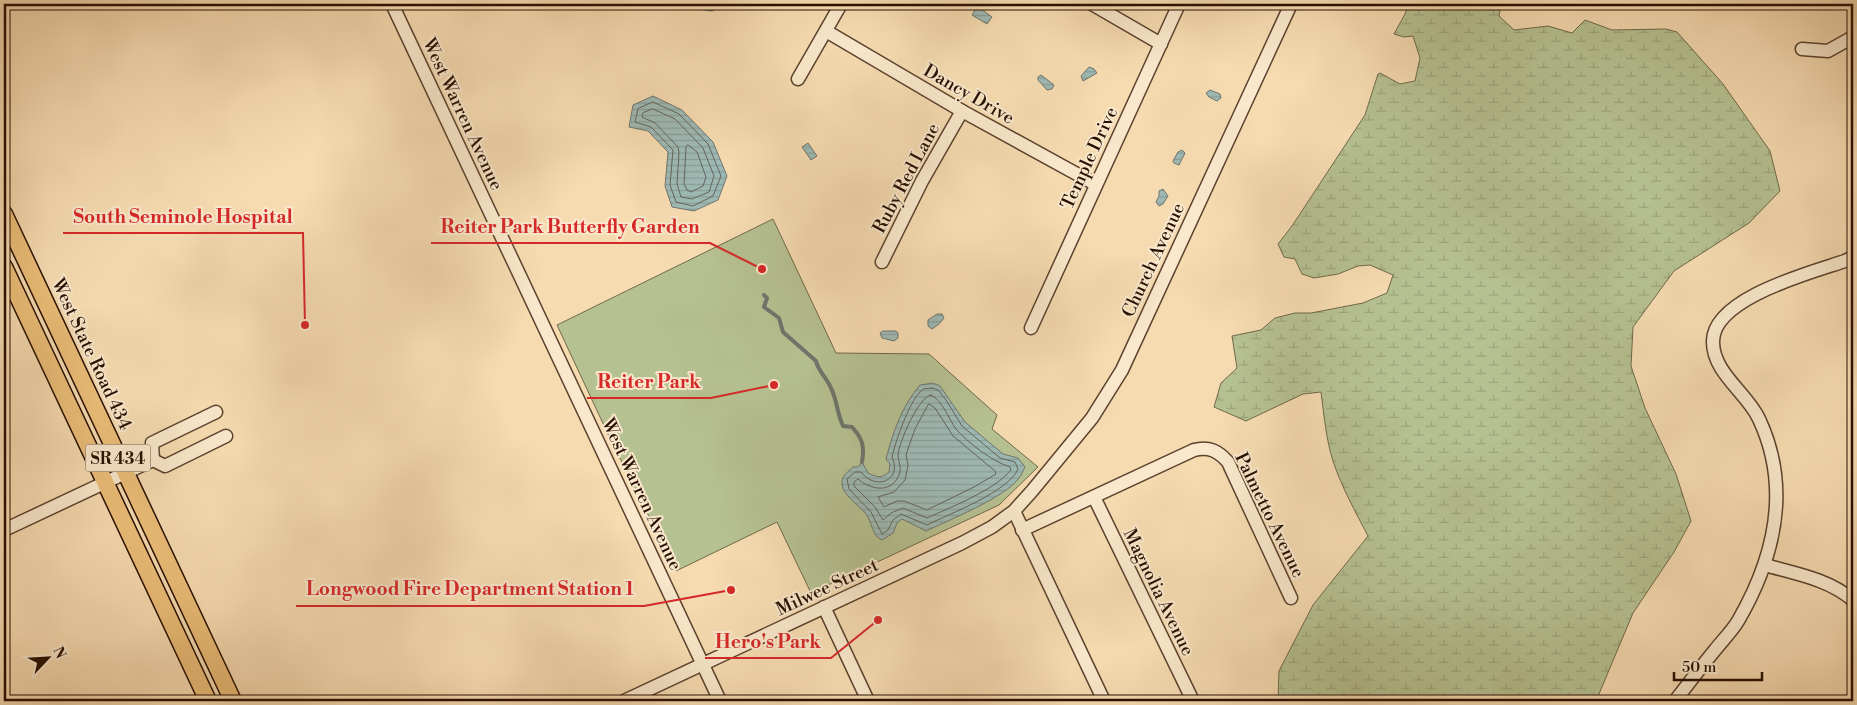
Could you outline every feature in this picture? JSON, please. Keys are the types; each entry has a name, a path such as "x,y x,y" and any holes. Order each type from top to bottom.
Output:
{"main road":[{"name":"West State Road 434","path":"4,214 233,701"},
{"name":"SR 434","path":"4,267 208,701"}],"street":[{"name":"West Warren Avenue","path":"392,4 720,701"},
{"path":"798,79 841,4"},
{"path":"1092,4 1161,44"},
{"name":"Temple Drive","path":"1031,328 1179,4"},
{"name":"Church Avenue","path":"1014,511 1092,418 1122,370 1290,4"},
{"name":"Dancy Drive","path":"826,31 962,111 1096,184"},
{"path":"1802,49 1828,51 1853,37"},
{"name":"Ruby Red Lane","path":"882,262 922,182 962,111"},
{"path":"1675,701 1737,622 1765,565 1774,523 1776,493 1774,461 1766,434 1754,409 1717,362 1713,341 1717,325 1745,300 1779,282 1853,257"},
{"path":"153,460 152,443 216,412"},
{"path":"153,460 165,466 226,436"},
{"name":"Palmetto Avenue","path":"1094,497 1194,450 1205,447 1214,450 1221,454 1228,462 1291,598"},
{"path":"4,530 153,460"},
{"path":"1022,530 1094,497"},
{"name":"Magnolia Avenue","path":"1094,497 1193,701"},
{"name":"Milwee Street","path":"624,701 962,543 992,527 1014,511"},
{"path":"1014,511 1104,701"},
{"path":"1765,565 1828,583 1841,590 1853,600"},
{"path":"824,607 868,701"}],"green space":[{"path":"1409,4 1501,4 1499,16 1514,30 1548,26 1572,33 1585,20 1612,30 1666,29 1677,32 1723,84 1770,151 1780,191 1749,223 1674,271 1633,327 1631,366 1645,408 1676,474 1691,521 1674,552 1633,613 1596,701 1278,701 1279,671 1313,605 1368,536 1333,461 1327,436 1321,392 1303,394 1246,421 1214,407 1221,383 1237,368 1232,336 1261,330 1275,318 1295,313 1311,313 1363,303 1387,293 1393,275 1370,265 1358,266 1338,274 1314,278 1302,274 1295,259 1284,257 1278,244 1292,226 1365,115 1378,74 1380,73 1400,84 1415,81 1420,58 1413,36 1404,37 1394,34"},
{"path":"773,219 836,353 929,354 997,415 992,429 1038,467 999,505 811,593 777,522 676,571 607,432 557,325"}],"water":[{"path":"695,4 727,4 712,11 697,9"},
{"path":"977,6 992,17 987,24 972,15"},
{"path":"1089,67 1097,73 1083,81 1081,76"},
{"path":"1041,75 1054,85 1052,89 1047,90 1038,80 1038,77"},
{"path":"1210,90 1220,94 1221,98 1217,101 1209,97 1206,93"},
{"path":"653,96 682,110 713,142 727,176 718,200 694,211 672,207 665,186 668,152 648,131 629,127 633,105"},
{"path":"808,143 817,156 811,160 802,147"},
{"path":"1182,150 1185,153 1179,165 1173,161 1178,152"},
{"path":"1163,189 1168,196 1163,204 1159,206 1156,202 1159,191"},
{"path":"937,314 942,314 944,318 932,329 928,326 928,320"},
{"path":"883,331 896,331 898,338 894,341 882,338 880,333"},
{"path":"933,383 940,386 965,422 1003,454 1018,458 1025,467 1020,477 1012,485 976,508 926,531 902,519 897,523 893,533 882,540 874,532 866,514 845,492 842,483 843,478 853,467 858,467 862,462 868,473 874,476 879,477 889,472 890,464 886,459 895,429 903,411 920,385"}],"waterway":[{"path":"764,295 767,298 764,307 779,318 783,332 816,361 833,393 843,426 852,427 860,439 863,447 862,462"}],"place":[{"name":"Reiter Park Butterfly Garden","path":"762,269"},
{"name":"South Seminole Hospital","path":"305,325"},
{"name":"Reiter Park","path":"774,385"},
{"name":"Longwood Fire Department Station 1","path":"731,590"},
{"name":"Hero's Park","path":"878,620"}]}
